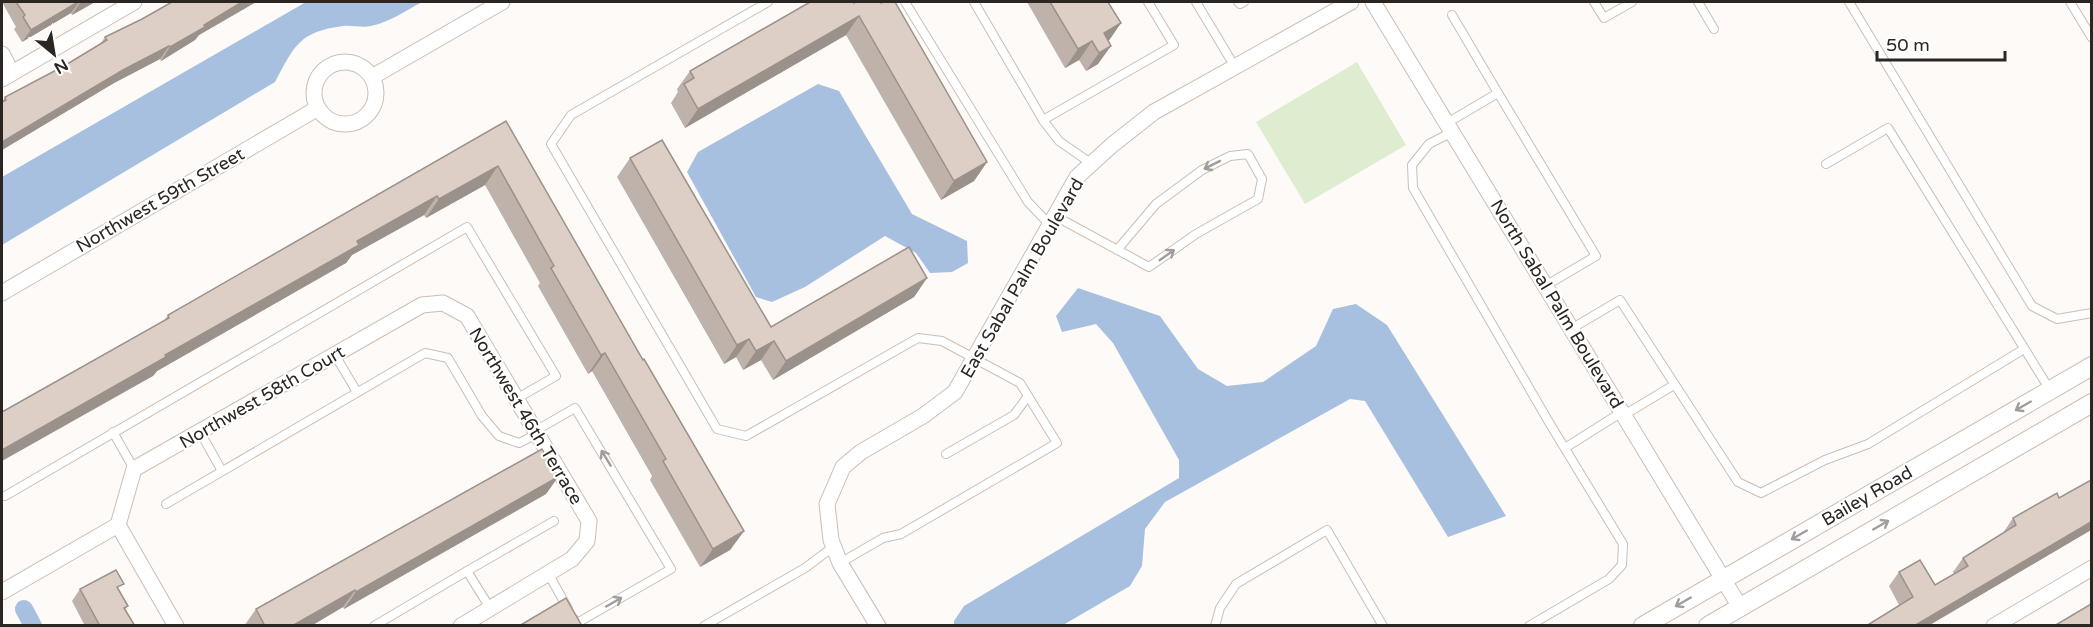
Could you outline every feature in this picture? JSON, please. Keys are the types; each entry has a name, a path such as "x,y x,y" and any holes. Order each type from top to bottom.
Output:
{"street":[{"path":"2,54 7,76 133,2"},
{"path":"372,77 502,2"},
{"name":"East Sabal Palm Boulevard","path":"878,626 840,563 831,540 827,504 843,467 861,452 923,416 956,392 1077,177 1112,145 1154,112 1351,2"},
{"name":"North Sabal Palm Boulevard","path":"1373,2 1740,607"},
{"path":"348,62 357,64 372,77 375,85 375,103 364,117 348,124 339,123 323,115 318,108 314,90 317,80 330,66 348,62"},
{"name":"Northwest 59th Street","path":"2,292 318,108"},
{"name":"Northwest 58th Court","path":"134,469 422,305 443,303"},
{"name":"Northwest 46th Terrace","path":"443,303 466,316 589,521 588,541 573,559 548,573"},
{"name":"Bailey Road","path":"1643,626 2091,366"},
{"name":"Bailey Road","path":"1708,626 2091,404"},
{"path":"2,592 118,525 134,469"},
{"path":"118,525 176,626"},
{"path":"1994,626 2091,568"},
{"path":"461,626 548,573"}],"lane":[{"path":"768,2 571,115 551,144 717,429 746,436 918,338 942,341 1020,383 1057,443 901,534 883,538 840,563"},
{"path":"905,2 1028,202 1052,221 1149,267 1196,234 1258,199 1262,179 1248,154 1230,156 1193,177 1156,204 1117,250"},
{"path":"974,2 1043,120 1059,141 1092,164"},
{"path":"1043,120 1174,45 1148,2"},
{"path":"1196,2 1234,67"},
{"path":"1238,2 1240,4 1244,2"},
{"path":"1594,2 1604,18 1632,2"},
{"path":"1698,2 1714,29"},
{"path":"1849,2 2032,306 2057,319 2091,313"},
{"path":"2070,2 2091,38"},
{"path":"1452,15 1596,256 1545,286"},
{"path":"1498,93 1449,127 1430,144 1412,165 1413,188 1623,544 1623,565 1609,579 1529,626"},
{"path":"1827,164 1888,128 2050,390"},
{"path":"5,496 467,227 556,376 516,399"},
{"path":"1571,329 1620,300 1738,482 1761,493 1825,459 1868,444 2024,349"},
{"path":"166,504 425,353 448,358 483,416 499,436 519,443 576,408 671,569 577,623 548,573"},
{"path":"335,355 357,392"},
{"path":"1565,448 1674,385"},
{"path":"946,454 1014,415 1028,396"},
{"path":"113,432 134,469"},
{"path":"200,432 222,471"},
{"path":"374,626 554,521"},
{"path":"1215,626 1221,608 1236,584 1327,530 1383,626"},
{"path":"704,626 805,568 834,547"},
{"path":"468,572 490,608"}],"green space":[{"path":"1357,62 1406,145 1305,204 1256,122"}],"water":[{"path":"306,2 422,2 378,24 368,27 343,26 317,32 307,37 300,42 288,58 275,82 2,245 2,177"},
{"path":"818,84 839,91 912,214 967,241 968,263 952,272 930,273 916,253 885,236 805,287 772,302 756,297 687,172 698,152"},
{"path":"1078,288 1160,316 1198,369 1227,386 1263,382 1316,346 1333,309 1356,304 1387,325 1506,516 1448,537 1365,401 1350,399 1165,502 1145,529 1142,566 1130,586 1063,625 954,625 954,621 964,606 1179,478 1179,460 1113,343 1096,324 1062,332 1056,316"}],"building":[{"path":"16,2 78,2 31,30"},
{"path":"172,2 242,2 204,25 205,27 123,70 2,142 2,102 6,100 5,97 64,66 107,40 105,37"},
{"path":"810,2 895,2 987,162 954,181 859,16 698,109 684,84 694,78 690,71"},
{"path":"1050,2 1108,2 1121,23 1104,33 1111,46 1099,53 1092,41 1078,49"},
{"path":"506,121 744,531 713,549 663,461 666,459 605,353 601,355 551,268 554,266 498,166 439,199 437,196 357,241 359,245 2,450 2,412 169,318 168,315"},
{"path":"662,140 771,327 909,247 927,278 786,361 774,341 756,351 749,339 737,345 630,158"},
{"path":"542,449 558,477 292,626 265,626 256,609"},
{"path":"2091,480 2091,522 1914,626 1866,626 1913,597 1899,572 1920,560 1935,585 1968,566 1963,558 2016,525 2013,518 2057,493 2059,498"},
{"path":"116,570 124,584 117,587 128,606 124,608 135,626 100,626 80,589"},
{"path":"566,598 582,626 519,626"},
{"path":"2091,604 2091,626 2054,626"}],"waterway":[{"path":"24,609 33,626"}]}
